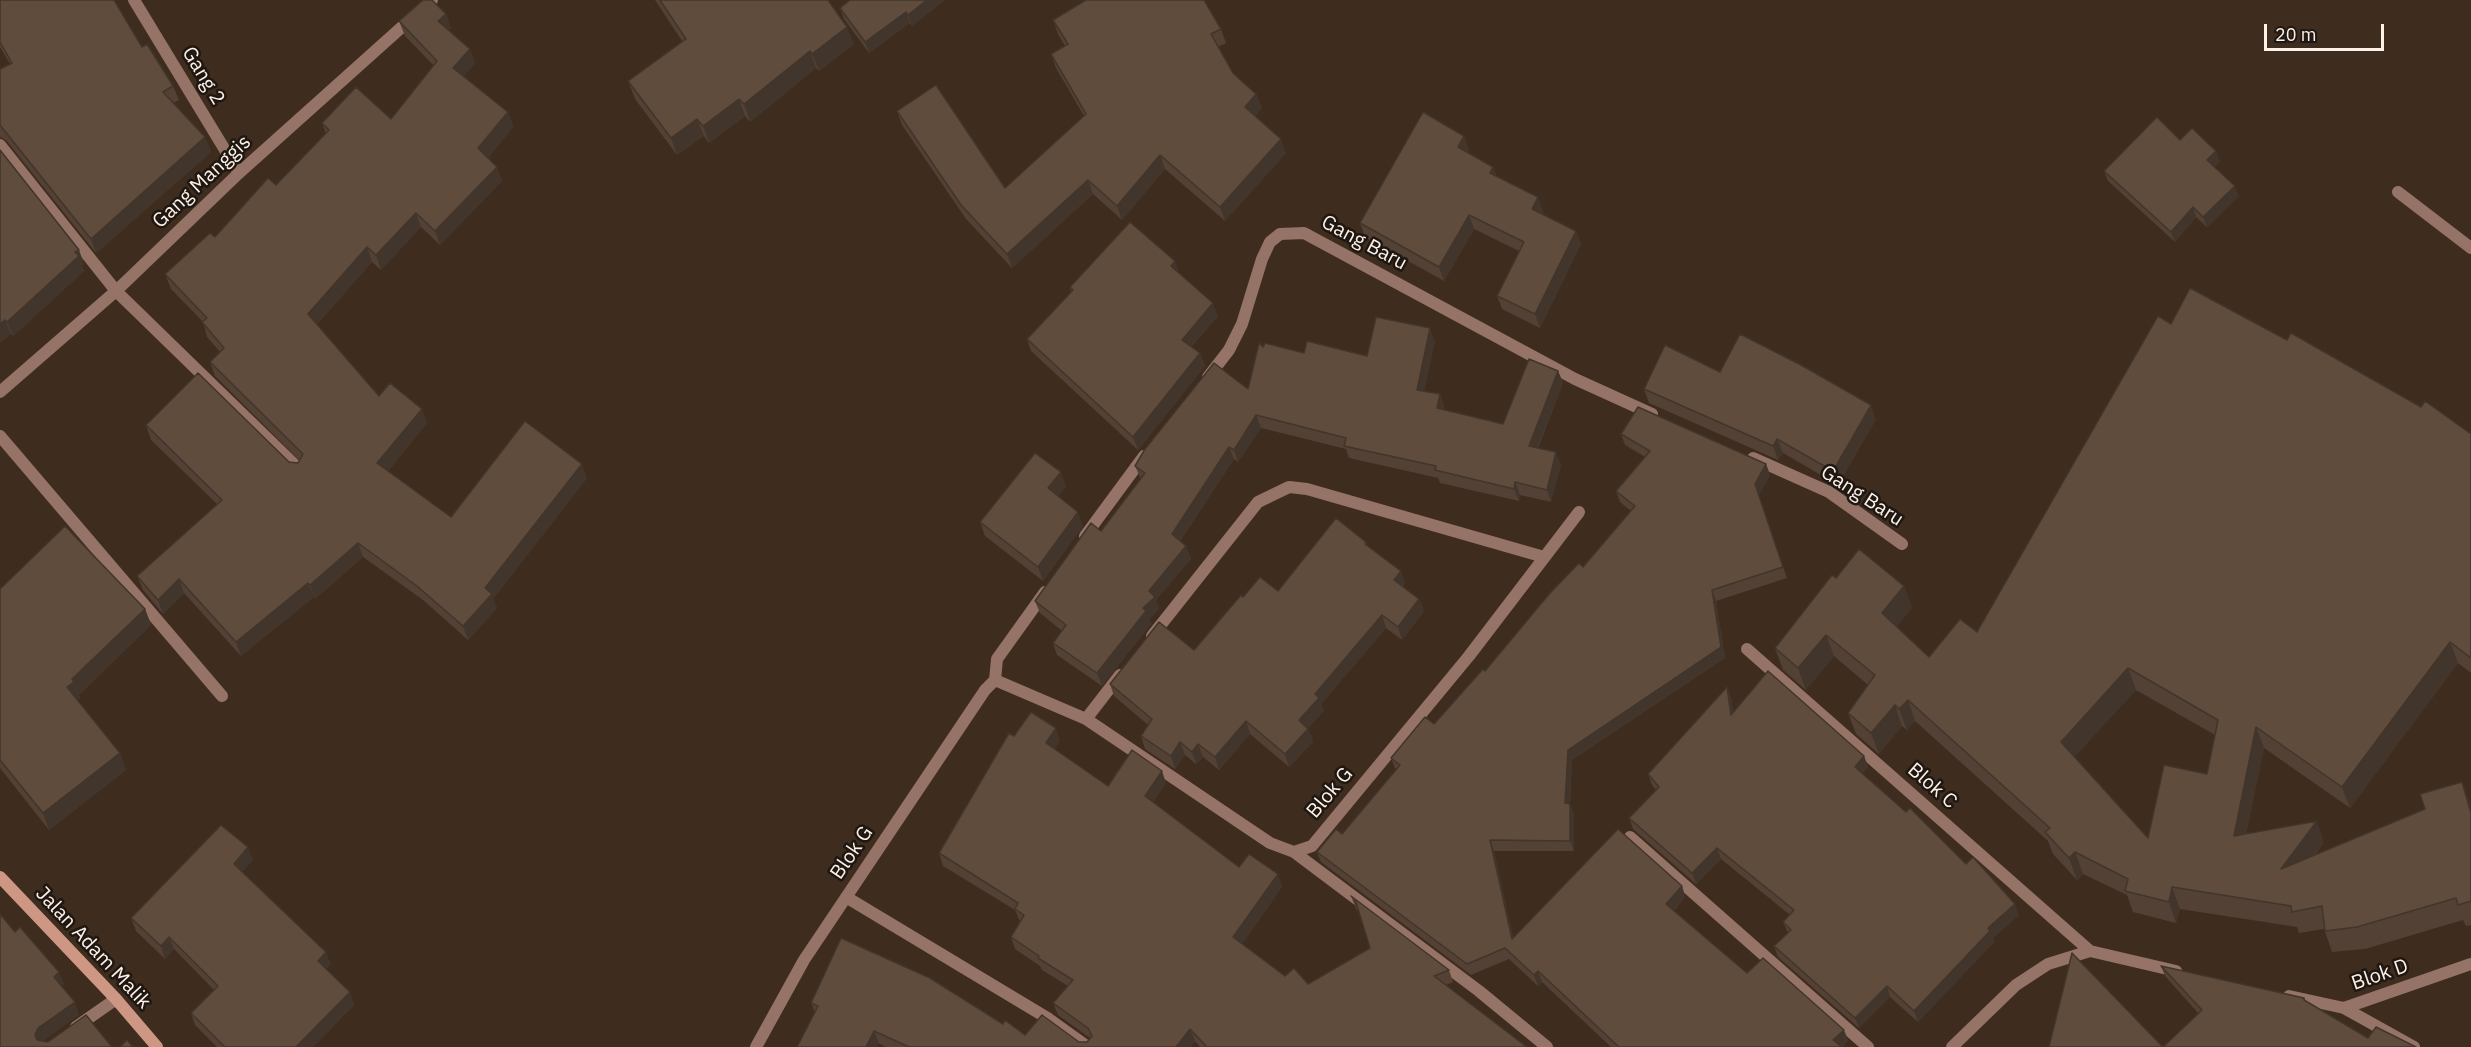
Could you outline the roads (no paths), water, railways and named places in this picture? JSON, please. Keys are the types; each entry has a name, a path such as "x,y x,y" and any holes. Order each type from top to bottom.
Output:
{"street":[{"name":"Gang 2","path":"134,0 239,173"},
{"name":"Gang Manggis","path":"0,392 116,291 239,173 432,0"},
{"path":"0,145 116,291 300,470"},
{"path":"2398,192 2471,248"},
{"name":"Gang Baru","path":"1203,383 1229,350 1242,324 1262,259 1270,242 1280,234 1304,233 1575,379 1660,417"},
{"path":"0,436 222,696"},
{"path":"1075,550 1154,442"},
{"name":"Gang Baru","path":"1744,455 1829,492 1902,544"},
{"path":"1143,647 1258,502 1289,487 1307,489 1544,557"},
{"name":"Blok G","path":"1294,852 1312,846 1469,656 1579,512"},
{"path":"1055,577 997,658 995,680 1086,719 1270,843 1294,852 1479,991 1546,1047"},
{"name":"Blok C","path":"1747,649 2090,951"},
{"path":"1086,719 1129,665"},
{"name":"Blok G","path":"756,1047 804,960 985,690 995,680"},
{"path":"1630,837 1868,1047"},
{"name":"Jalan Adam Malik","path":"0,878 116,999 157,1047"},
{"path":"846,897 1049,1019 1088,1047"},
{"path":"1952,1047 2016,986 2048,964 2090,951 2194,975"},
{"name":"Blok D","path":"2275,993 2344,1008 2471,964"},
{"path":"68,1033 116,999"},
{"path":"2344,1008 2414,1047"}]}
